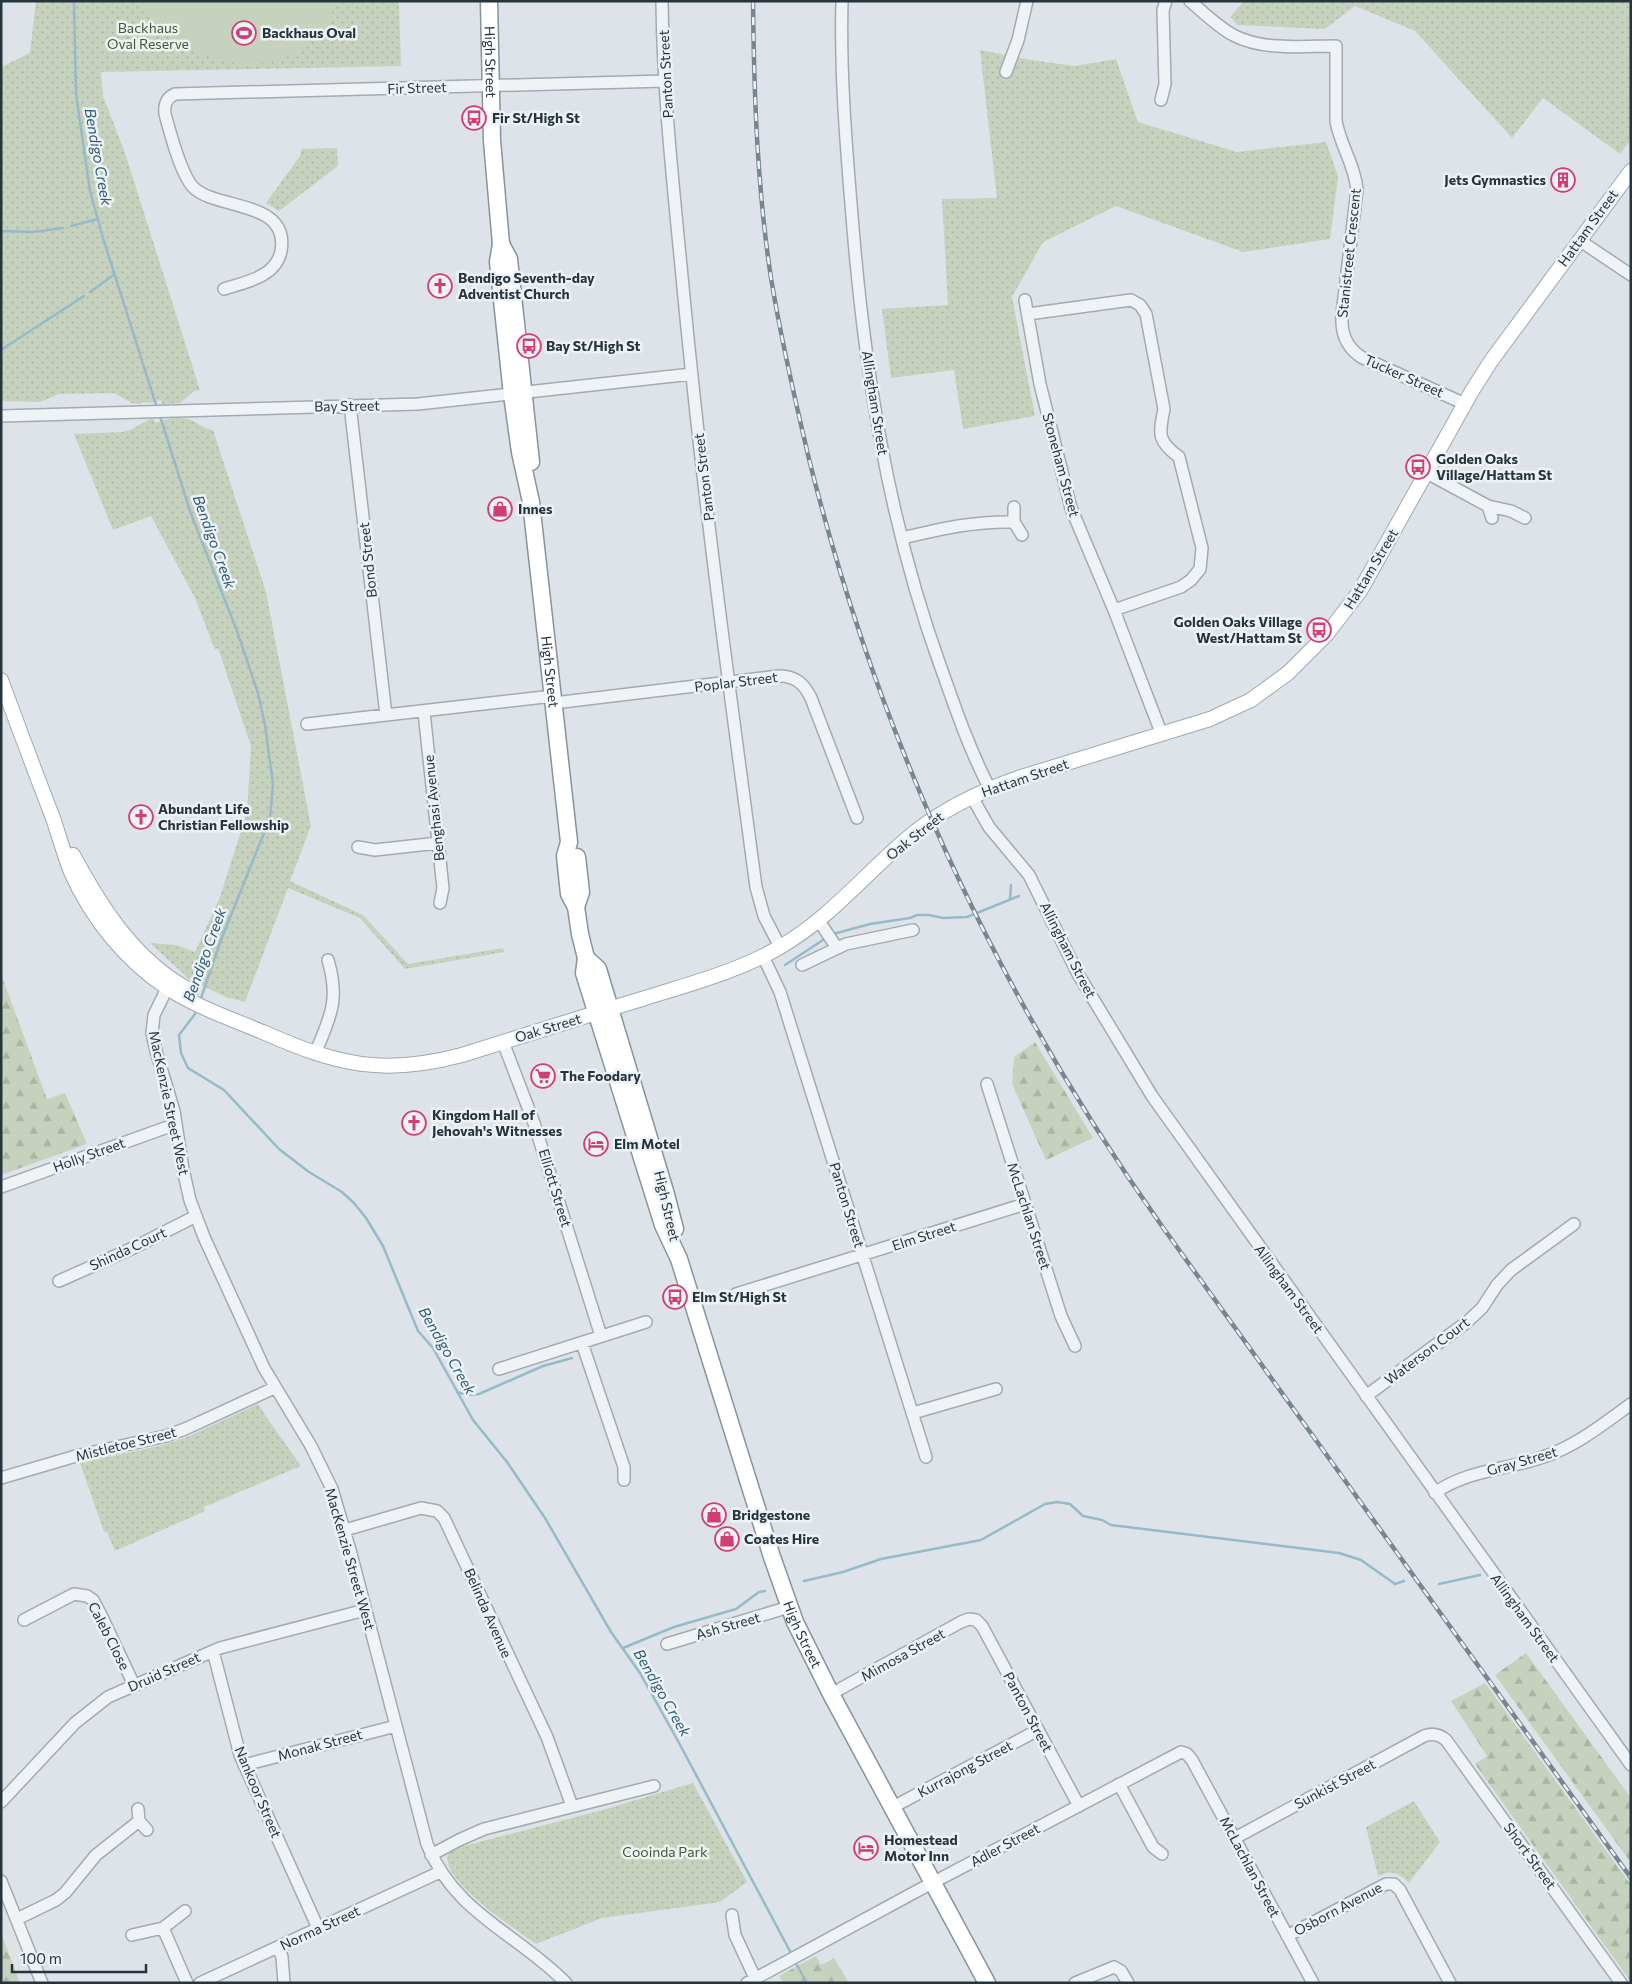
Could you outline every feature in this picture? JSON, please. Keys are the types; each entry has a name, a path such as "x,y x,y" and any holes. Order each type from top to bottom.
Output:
{"highway":[{"name":"High Street","path":"489,1 493,156 502,244 498,262 518,394 520,452 531,502 569,842 565,856 569,894 576,907 586,958 598,969 604,1011 666,1191 679,1259 789,1607 831,1694 987,1983"}],"main road":[{"name":"Hattam Street","path":"972,797 1018,778 1162,735 1218,716 1251,700 1276,684 1301,662 1327,634 1360,591 1465,404 1496,355 1631,171"},
{"path":"1,680 53,820 93,892 110,918 169,984"},
{"name":"Oak Street","path":"169,984 266,1034 315,1054 356,1064 396,1066 445,1060 712,977 763,956 819,921 915,832 972,797"}],"street":[{"name":"Panton Street","path":"662,1 665,81 692,374 727,683 756,887 766,921 780,947"},
{"name":"Allingham Street","path":"842,1 842,96 858,280 872,391 902,538 921,610 971,750 990,789"},
{"path":"1006,72 1018,40 1027,1"},
{"path":"1161,100 1165,84 1163,10 1166,1"},
{"name":"Stanistreet Crescent","path":"1190,1 1221,28 1248,41 1311,47 1336,46 1336,121 1338,133 1353,170 1357,190 1342,314 1342,326 1347,343"},
{"name":"Fir Street","path":"224,289 255,280 274,266 281,251 280,237 275,224 264,214 202,194 188,182 165,114 165,105 170,96 181,93 413,89 490,85 665,81"},
{"path":"1579,240 1631,275"},
{"name":"Stoneham Street","path":"1025,300 1040,384 1071,508 1114,610 1162,735"},
{"path":"1028,314 1123,300 1130,300 1140,305 1146,314 1164,404 1160,423 1161,434 1164,444 1178,457 1202,548 1200,570 1181,587 1114,610"},
{"name":"Tucker Street","path":"1347,343 1356,354 1365,360 1465,404"},
{"name":"Bay Street","path":"1,416 425,403 692,374"},
{"name":"Bond Street","path":"350,405 386,715"},
{"path":"1427,473 1488,506 1511,511 1525,518"},
{"path":"1488,506 1492,518"},
{"path":"1014,507 1014,522 1022,535"},
{"path":"902,538 960,524 984,521 1014,522"},
{"name":"Poplar Street","path":"307,724 786,676 794,678 804,686 811,698 857,818"},
{"name":"Benghasi Avenue","path":"424,712 442,888 440,903"},
{"name":"Allingham Street","path":"972,797 989,827 1029,875 1078,974 1140,1079 1631,1766"},
{"path":"358,847 375,850 438,843"},
{"path":"819,921 837,948"},
{"path":"802,965 837,948 878,936 913,930"},
{"name":"Panton Street","path":"763,956 780,992 926,1457"},
{"path":"315,1054 334,1006 332,972 328,960"},
{"name":"MacKenzie Street West","path":"169,984 154,1015 152,1033 176,1124 186,1186 196,1216 258,1356 274,1388 321,1465 332,1489 345,1530 419,1819 431,1855 440,1872 454,1891 474,1910 540,1960 566,1983"},
{"name":"Elliott Street","path":"503,1042 517,1074 534,1123 601,1336"},
{"name":"McLachlan Street","path":"987,1084 1061,1316 1075,1346"},
{"name":"Holly Street","path":"1,1187 176,1124"},
{"name":"Elm Street","path":"736,1294 1025,1204"},
{"name":"Shinda Court","path":"59,1281 133,1248 196,1216"},
{"name":"Waterson Court","path":"1366,1396 1467,1322 1482,1308 1497,1285 1511,1270 1574,1224"},
{"path":"499,1369 646,1322"},
{"path":"582,1343 624,1467 624,1480"},
{"name":"Mistletoe Street","path":"2,1477 76,1456 166,1436 274,1388"},
{"path":"912,1414 996,1389"},
{"name":"Gray Street","path":"1435,1493 1463,1478 1540,1458 1571,1446 1631,1404"},
{"name":"Belinda Avenue","path":"345,1530 421,1508 437,1511 444,1518 547,1737 572,1806"},
{"name":"Caleb Close","path":"24,1620 74,1594 87,1596 92,1600 101,1615 134,1685"},
{"name":"Ash Street","path":"667,1644 789,1607"},
{"name":"Druid Street","path":"1,1802 84,1714 108,1698 213,1650 365,1610"},
{"name":"Mimosa Street","path":"831,1694 962,1622 969,1619 976,1620"},
{"name":"Panton Street","path":"976,1620 982,1626 1079,1806"},
{"name":"Nankoor Street","path":"213,1650 237,1745 244,1765 318,1928"},
{"name":"Monak Street","path":"244,1765 396,1726"},
{"name":"Kurrajong Street","path":"893,1807 1038,1730"},
{"name":"Sunkist Street","path":"1235,1838 1418,1739 1435,1734"},
{"name":"Short Street","path":"1435,1734 1446,1740 1621,1983"},
{"name":"McLachlan Street","path":"1184,1753 1192,1760 1312,1983"},
{"name":"Adler Street","path":"751,1981 1119,1784 1177,1754 1184,1753"},
{"path":"1119,1784 1153,1847 1162,1854"},
{"path":"431,1855 458,1840 484,1830 654,1786"},
{"path":"138,1809 139,1821 147,1830"},
{"path":"16,1919 56,1900 65,1893 96,1855 139,1821"},
{"name":"Norma Street","path":"200,1983 440,1872"},
{"path":"1,1881 42,1983"},
{"name":"Osborn Avenue","path":"1287,1936 1390,1883 1400,1890 1450,1983"},
{"path":"132,1935 163,1928 185,1911"},
{"path":"732,1915 735,1935 751,1981"},
{"path":"163,1928 188,1983"},
{"path":"278,1947 282,1956 284,1983"},
{"path":"1076,1983 1114,1967 1121,1971 1128,1983"}],"green space":[{"name":"Backhaus Oval Reserve","path":"36,1 399,1 401,66 101,72 103,96 125,153 200,390 194,391 180,403 162,404 161,400 140,404 132,403 114,393 59,394 40,402 1,401 1,67 30,53"},
{"name":"Backhaus Oval","path":"142,1 336,1 321,31 299,51 273,61 243,63 214,57 186,45 161,26"},
{"path":"1244,1 1631,1 1631,140 1620,154 1543,98 1512,138 1415,31 1355,6 1325,29 1238,25 1230,17"},
{"path":"980,50 1075,66 1116,59 1138,122 1237,152 1326,142 1338,176 1330,239 1243,252 1116,206 1043,242 1012,297 1035,416 963,429 954,370 891,378 882,309 948,305 942,199 997,198"},
{"path":"337,148 338,166 279,211 266,203 300,156 302,149"},
{"path":"173,418 183,418 213,430 266,592 311,826 290,881 363,915 408,964 503,948 504,952 405,969 360,918 288,888 245,1002 226,997 190,980 150,943 176,945 195,952 220,897 247,812 251,746 218,648 215,650 195,598 151,516 113,530 74,434 123,432 150,419 154,419 155,423"},
{"path":"1,974 47,1099 65,1093 87,1144 1,1175"},
{"path":"1035,1042 1093,1138 1046,1160 1012,1084 1014,1057"},
{"path":"258,1404 301,1466 204,1507 205,1511 115,1551 107,1532 104,1532 80,1463 159,1446 185,1438"},
{"path":"1526,1653 1631,1798 1631,1863 1495,1675"},
{"path":"1485,1683 1631,1885 1631,1982 1475,1764 1487,1756 1451,1701"},
{"name":"Cooinda Park","path":"693,1783 747,1882 720,1902 602,1918 536,1944 482,1904 456,1877 449,1865 448,1854 460,1847 599,1811"},
{"path":"1414,1801 1440,1842 1409,1883 1395,1873 1378,1876 1366,1827"},
{"path":"1,1933 20,1983 1,1983"},
{"path":"816,1956 821,1965 834,1958 849,1983 783,1983 779,1976"}],"waterway":[{"name":"Bendigo Creek","path":"74,1 76,94 90,191 157,408"},
{"path":"71,226 98,219"},
{"path":"1,231 33,232 63,228"},
{"path":"90,292 115,274"},
{"path":"1,350 84,296"},
{"name":"Bendigo Creek","path":"160,416 191,514 237,631 258,693 265,725 273,784 270,818 221,940 200,1001"},
{"path":"1010,898 1011,885"},
{"path":"833,934 870,924 910,918 917,915 943,918 967,917 1019,896"},
{"path":"785,965 826,938"},
{"name":"Bendigo Creek","path":"197,1009 179,1035 181,1053 188,1068 224,1090 279,1149 309,1172 342,1192 366,1218 383,1246 418,1331 433,1348 473,1420 507,1462 545,1518 611,1632 640,1673 792,1955"},
{"path":"457,1392 468,1395 479,1394 543,1366 572,1358"},
{"path":"804,1581 843,1572 881,1559 981,1540 1045,1504 1057,1502 1070,1504 1083,1516 1102,1520 1111,1525 1339,1553 1361,1560 1395,1584 1404,1581"},
{"path":"1439,1584 1480,1575"},
{"path":"623,1648 674,1627 736,1609 759,1592 765,1591"},
{"name":"Bendigo Creek","path":"794,1960 807,1983"}],"railway":[{"path":"753,1 755,105 766,243 784,347 809,459 838,563 871,665 908,764 950,861 997,956 1048,1049 1104,1140 1164,1229 1631,1878"}],"place":[{"name":"Backhaus Oval","path":"244,33"},
{"name":"Fir St/High St","path":"474,118"},
{"name":"Jets Gymnastics","path":"1563,180"},
{"name":"Bendigo Seventh-day Adventist Church","path":"440,286"},
{"name":"Bay St/High St","path":"529,346"},
{"name":"Golden Oaks Village/Hattam St","path":"1418,467"},
{"name":"Innes","path":"500,509"},
{"name":"Golden Oaks Village West/Hattam St","path":"1319,630"},
{"name":"Abundant Life Christian Fellowship","path":"141,817"},
{"name":"The Foodary","path":"543,1076"},
{"name":"Kingdom Hall of Jehovah's Witnesses","path":"414,1123"},
{"name":"Elm Motel","path":"596,1144"},
{"name":"Elm St/High St","path":"675,1297"},
{"name":"Bridgestone","path":"714,1515"},
{"name":"Coates Hire","path":"727,1539"},
{"name":"Homestead Motor Inn","path":"866,1848"}]}
